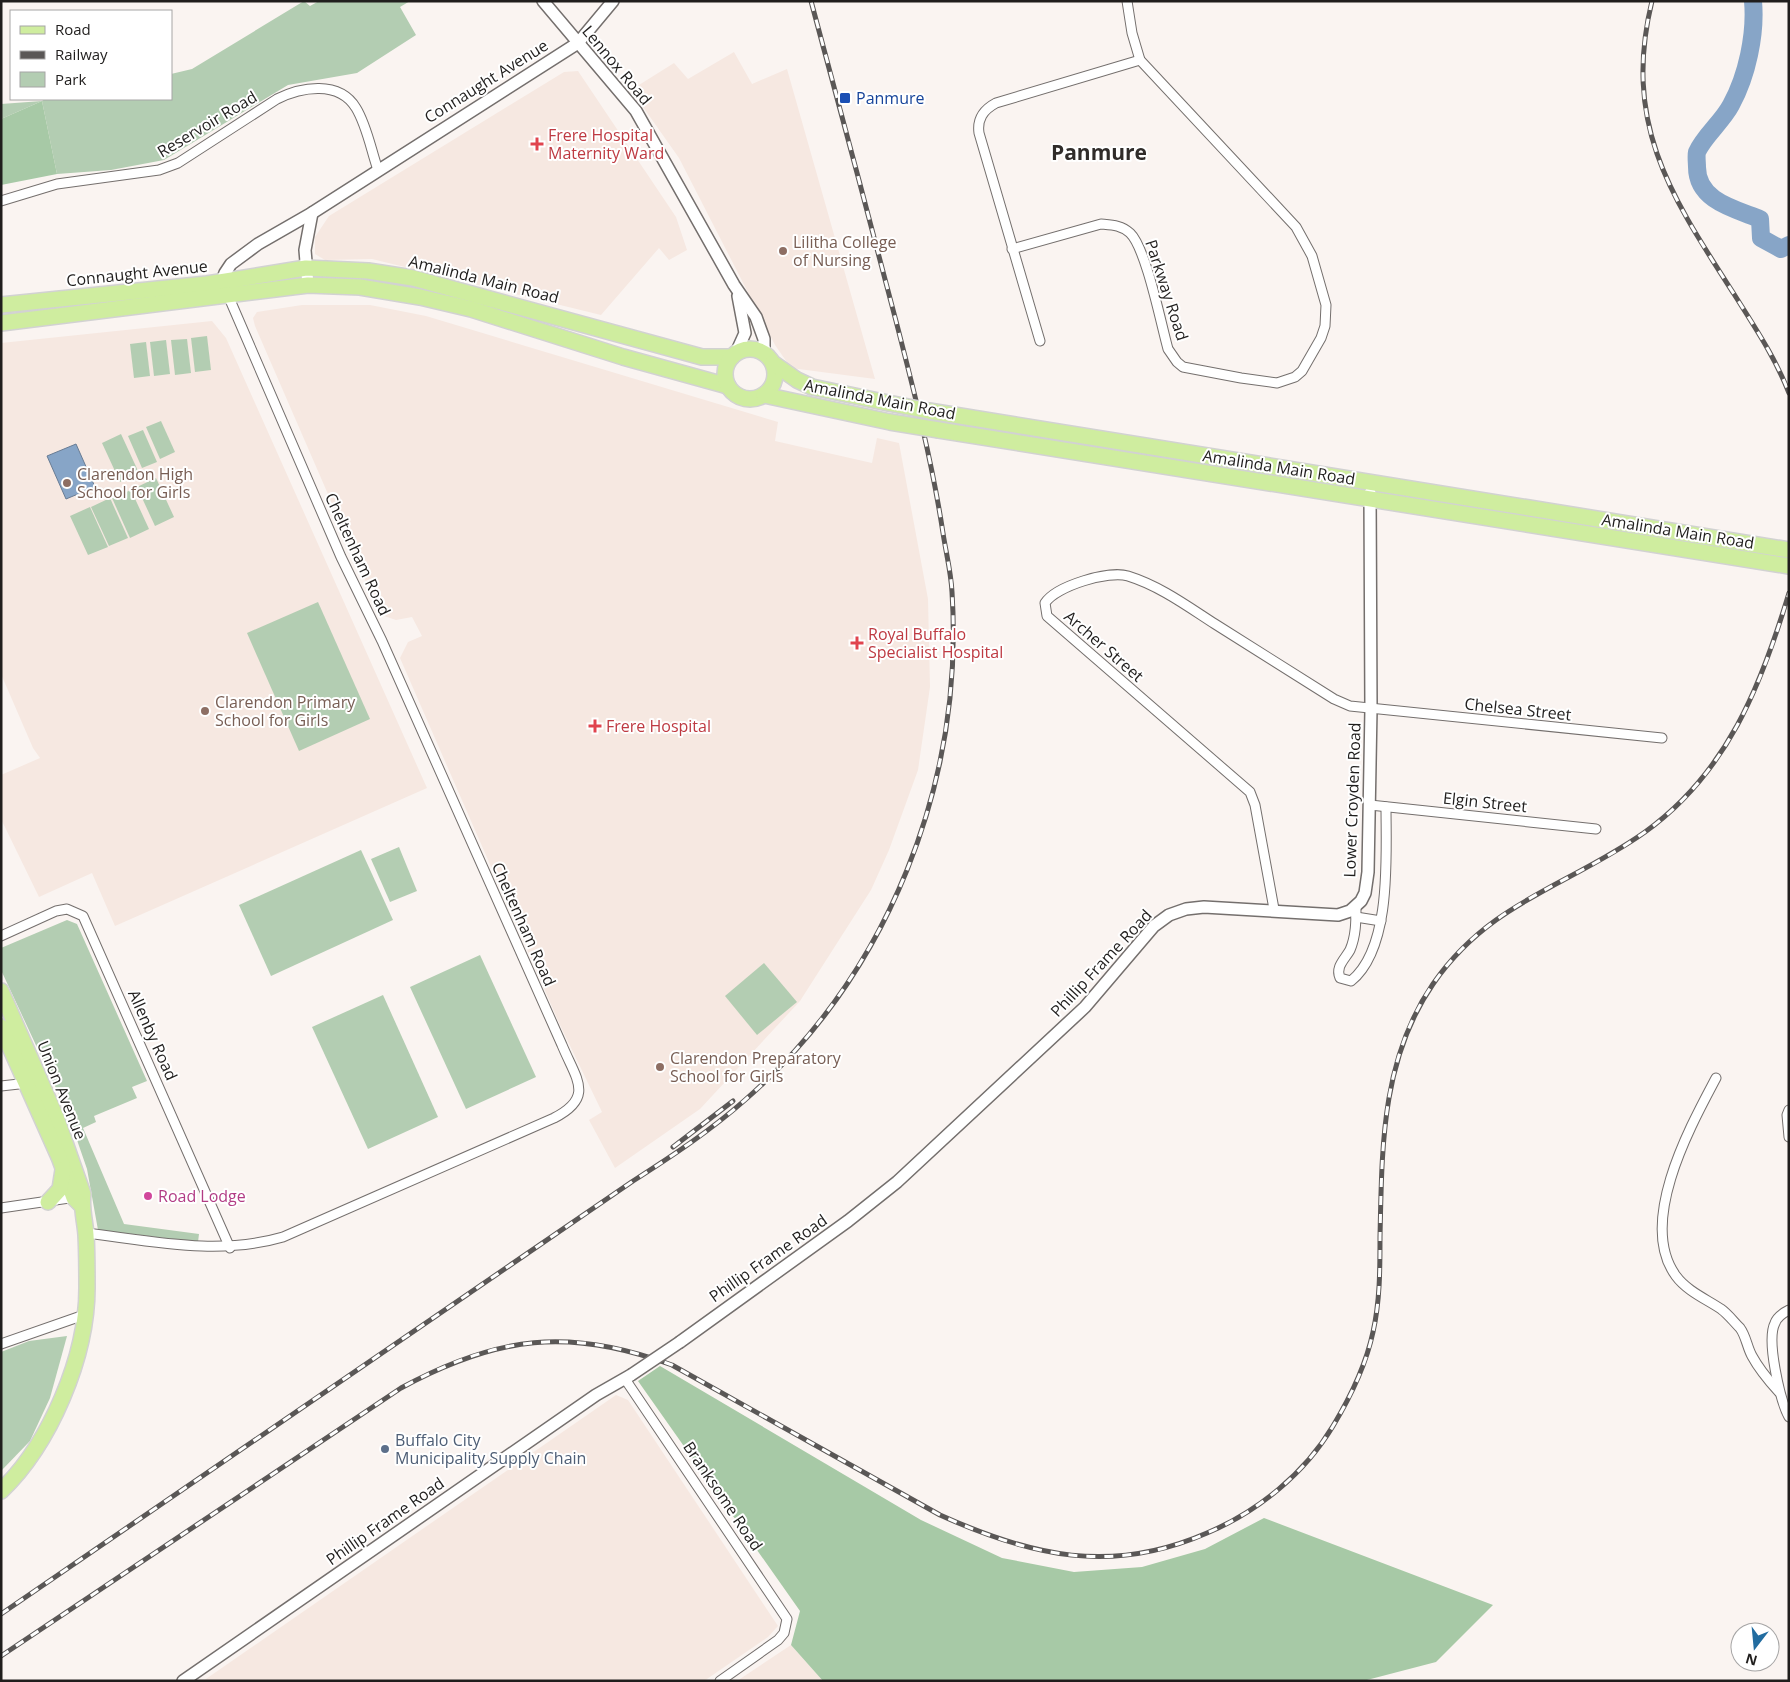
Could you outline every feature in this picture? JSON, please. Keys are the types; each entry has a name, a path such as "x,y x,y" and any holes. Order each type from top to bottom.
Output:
{"main road":[{"name":"Amalinda Main Road","path":"222,281 306,268 368,271 413,278 702,357 734,355 750,349 769,358 797,380 812,387 888,404 1784,549"},
{"name":"Connaught Avenue","path":"1,305 222,281"},
{"name":"Amalinda Main Road","path":"228,296 308,285 360,287 420,296 471,309 623,357 728,386 734,392 749,399 764,394 890,422 1782,565"},
{"name":"Connaught Avenue","path":"1,322 228,296"},
{"path":"728,386 726,371 734,355"},
{"path":"764,394 770,390 775,377 769,358"},
{"name":"Union Avenue","path":"1,991 63,1170 80,1199"},
{"name":"Union Avenue","path":"1,1028 33,1082 80,1199 86,1233 87,1292 73,1365 55,1415 26,1464 1,1491"},
{"path":"48,1202 60,1188 63,1170"}],"street":[{"name":"Lennox Road","path":"543,1 636,111 734,284 759,323 769,358"},
{"name":"Connaught Avenue","path":"222,281 225,272 241,257 578,43 613,1"},
{"name":"Parkway Road","path":"1012,249 1101,224 1121,227 1134,237 1141,252 1168,349 1177,362 1191,370 1268,382 1287,380 1295,377 1308,363 1321,338 1327,315 1321,284 1307,244 1296,227 1140,60 1132,33 1127,1"},
{"path":"1040,341 979,133 980,120 983,113 996,103 1140,60"},
{"name":"Reservoir Road","path":"1,201 57,184 159,170 178,163 277,99 294,91 308,88 331,91 350,100 361,120 378,170"},
{"path":"308,285 306,244 312,213"},
{"name":"Cheltenham Road","path":"86,1233 211,1248 230,1248 262,1243 283,1237 554,1118 575,1105 580,1088 408,697 342,557 222,281"},
{"name":"Lennox Road","path":"734,284 742,310 745,334 734,355"},
{"name":"Lower Croyden Road","path":"1371,481 1371,709 1367,882 1365,893 1356,912 1350,948 1338,971 1340,978 1345,981 1351,981 1361,970 1381,921 1385,903 1387,872 1386,807"},
{"name":"Archer Street","path":"1274,909 1255,805 1250,792 1051,620 1044,610 1045,603 1048,598 1062,589 1092,579 1111,575 1128,576 1169,595 1342,703 1371,709"},
{"name":"Chelsea Street","path":"1371,709 1662,738"},
{"name":"Elgin Street","path":"1370,805 1596,829"},
{"name":"Phillip Frame Road","path":"183,1681 596,1395 628,1377 680,1342 848,1221 897,1182 1085,1007 1154,926 1169,916 1186,909 1204,907 1274,909 1338,914 1356,912"},
{"name":"Allenby Road","path":"1,936 56,911 67,909 83,916 230,1248"},
{"path":"1356,912 1381,921"},
{"path":"1716,1078 1690,1126 1668,1184 1663,1214 1665,1250 1668,1264 1686,1287 1724,1311 1742,1330 1752,1356 1767,1380 1779,1392"},
{"path":"1,1086 33,1082"},
{"path":"1789,1110 1787,1115 1789,1138"},
{"path":"1,1208 80,1199"},
{"path":"1789,1310 1778,1317 1772,1331 1779,1392 1789,1417"},
{"path":"2,1343 84,1315"},
{"name":"Branksome Road","path":"628,1377 787,1619 784,1633 778,1640 720,1681"}],"shaded area":[{"name":"Lilitha College of Nursing","path":"734,52 752,84 787,69 875,379 791,368 775,345 679,158 631,90 674,63 688,79"},
{"name":"Frere Hospital Maternity Ward","path":"578,71 676,217 687,250 669,260 659,248 601,315 372,259 325,260 315,254 315,237 329,216 564,72"},
{"name":"Frere Hospital","path":"302,305 370,305 426,316 778,422 775,441 872,463 877,438 899,443 928,599 930,687 918,770 889,850 871,890 800,1001 700,1109 615,1168 589,1120 602,1112 560,1025 400,658 408,642 422,636 412,617 396,620 384,616 377,607 255,326 253,318 257,312"},
{"name":"Clarendon Primary School for Girls","path":"212,321 226,338 427,788 115,926 92,873 39,897 1,819 1,775 40,758 33,748 1,674 1,343"},
{"path":"616,1395 628,1400 778,1626 768,1637 704,1681 203,1681"},
{"path":"791,1645 823,1681 737,1681"}],"green space":[{"path":"304,1 310,6 319,1 410,1 400,7 416,35 357,73 288,85 164,160 111,170 57,174 42,101 44,100 172,100 172,74 192,69"},
{"path":"42,101 1,119 1,104"},
{"path":"42,101 57,174 1,185 1,119"},
{"path":"207,336 211,370 195,372 191,338"},
{"path":"187,339 191,373 175,375 171,340"},
{"path":"166,340 170,374 154,376 150,342"},
{"path":"146,342 150,376 134,378 130,344"},
{"path":"161,421 175,452 160,459 146,427"},
{"path":"143,430 157,462 142,468 128,436"},
{"path":"121,434 139,473 120,482 102,443"},
{"path":"156,478 174,517 155,526 137,487"},
{"path":"131,490 149,529 130,538 112,498"},
{"path":"110,498 128,538 109,546 91,507"},
{"path":"90,507 108,547 88,555 70,516"},
{"path":"318,602 370,719 299,751 247,633"},
{"path":"399,847 417,891 390,902 371,859"},
{"path":"361,850 393,920 271,976 239,905"},
{"path":"67,920 77,924 147,1081 132,1087 137,1098 94,1116 96,1122 83,1128 124,1224 199,1234 198,1242 98,1230 87,1169 68,1114 1,970 1,948"},
{"path":"480,955 536,1077 466,1109 410,987"},
{"path":"764,963 797,1002 757,1035 725,996"},
{"path":"383,995 438,1117 368,1149 312,1027"},
{"path":"67,1336 50,1398 30,1441 1,1471 1,1352 29,1341"},
{"path":"660,1366 921,1520 1002,1558 1074,1572 1142,1567 1205,1549 1264,1518 1493,1605 1436,1662 1363,1681 823,1681 791,1645 800,1611 638,1381"}],"water":[{"path":"76,444 95,487 66,499 47,456"}],"waterway":[{"path":"1753,1 1752,41 1742,81 1731,105 1700,146 1697,152 1697,167 1703,188 1710,196 1729,207 1760,219 1761,238 1781,249 1789,245"}],"railway":[{"path":"1,1614 704,1133 745,1100 796,1050 840,994 877,934 907,870 930,803 945,734 952,663 952,592 934,479 916,400 811,1"},
{"path":"1652,1 1644,45 1643,85 1648,122 1658,157 1672,191 1690,224 1764,342 1789,393"},
{"path":"1,1656 401,1388 469,1357 502,1348 534,1343 566,1342 600,1345 635,1353 672,1365 940,1515 1007,1541 1039,1550 1104,1557 1138,1554 1172,1546 1207,1533 1245,1514 1295,1475 1322,1443 1346,1403 1366,1356 1373,1332 1378,1297 1382,1171 1388,1106 1394,1074 1403,1043 1416,1013 1433,984 1455,956 1479,933 1532,897 1616,851 1645,832 1674,809 1698,783 1719,755 1753,694 1789,593"},
{"path":"673,1147 733,1101"}],"place":[{"name":"Panmure","path":"845,98"},
{"name":"Frere Hospital Maternity Ward","path":"537,144"},
{"name":"Lilitha College of Nursing","path":"783,251"},
{"name":"Clarendon High School for Girls","path":"67,483"},
{"name":"Royal Buffalo Specialist Hospital","path":"857,643"},
{"name":"Clarendon Primary School for Girls","path":"205,711"},
{"name":"Frere Hospital","path":"595,726"},
{"name":"Clarendon Preparatory School for Girls","path":"660,1067"},
{"name":"Road Lodge","path":"148,1196"},
{"name":"Buffalo City Municipality Supply Chain","path":"385,1449"}],"district":[{"name":"Panmure","path":"1099,152"}]}
